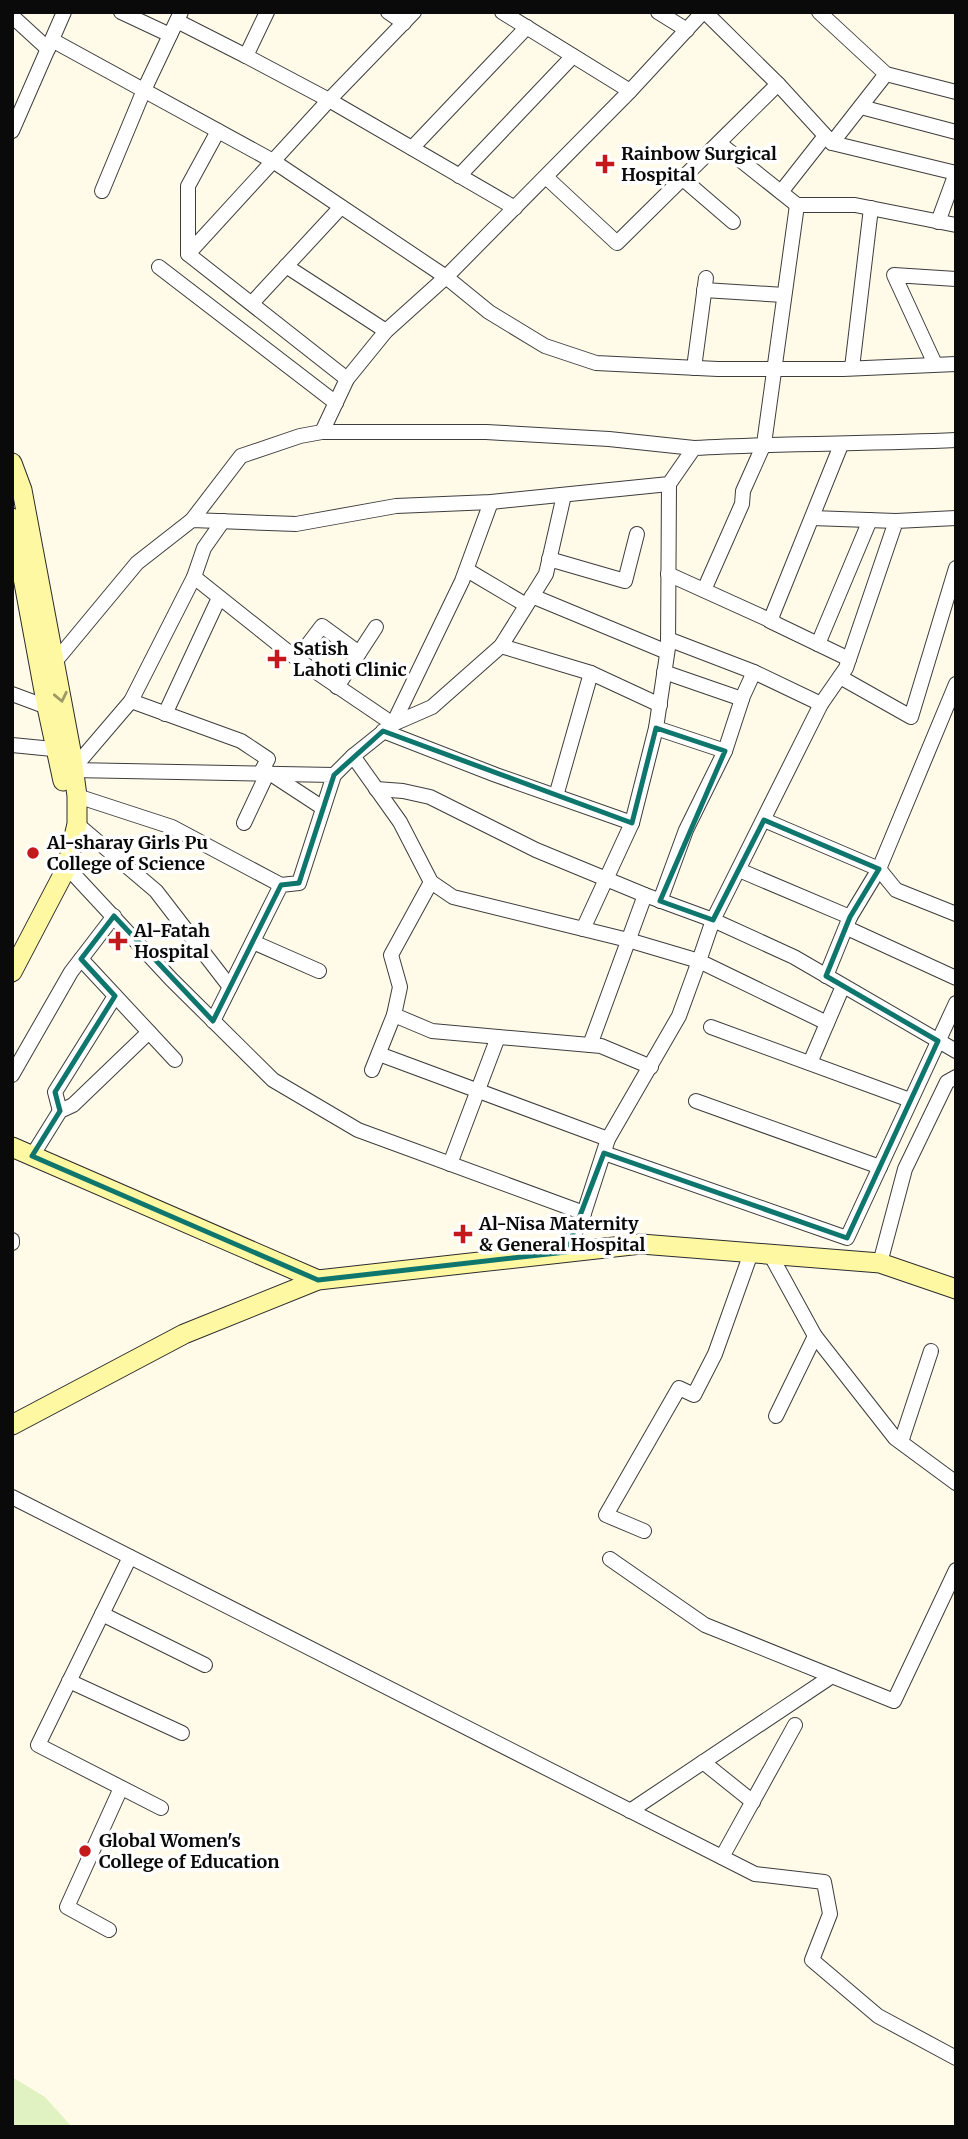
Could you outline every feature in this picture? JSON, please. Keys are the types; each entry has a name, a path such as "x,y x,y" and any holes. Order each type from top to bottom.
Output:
{"main road":[{"path":"12,463 22,490 54,663 66,757 67,796 65,828 50,873 12,945"},
{"path":"12,518 18,576 47,707 77,796 77,824 67,867 12,972"},
{"path":"12,1147 318,1280"},
{"path":"12,1425 184,1334 318,1280 641,1244 880,1263 956,1289"}],"street":[{"path":"12,131 64,12"},
{"path":"121,12 170,35"},
{"path":"246,56 267,12"},
{"path":"388,12 409,17"},
{"path":"502,12 629,91"},
{"path":"658,12 687,30"},
{"path":"322,432 347,379 386,331 446,277 546,177 704,12 779,85 828,140 956,173 938,222"},
{"path":"819,12 886,74 956,92"},
{"path":"12,16 50,45 144,90 273,161 446,277 489,312 545,346 596,363 694,368 852,368 956,364"},
{"path":"102,191 144,90 179,16 515,208"},
{"path":"188,254 409,17"},
{"path":"412,148 527,27"},
{"path":"459,176 573,56"},
{"path":"781,192 861,107 886,74"},
{"path":"546,177 617,243 779,85"},
{"path":"861,107 956,132"},
{"path":"188,254 188,186 218,131"},
{"path":"719,143 797,205 855,205 956,225"},
{"path":"683,178 733,222"},
{"path":"704,590 742,504 743,491 764,444 797,205"},
{"path":"252,303 341,207"},
{"path":"852,368 872,208"},
{"path":"188,254 347,379"},
{"path":"286,266 386,331"},
{"path":"159,267 336,403"},
{"path":"935,364 894,275 956,279"},
{"path":"694,368 705,284 784,295"},
{"path":"54,663 137,563 192,520 242,456 300,436 322,432 486,432 609,439 694,448 956,440"},
{"path":"774,622 770,621 841,445"},
{"path":"583,929 632,823 656,728 667,645 669,484 694,448"},
{"path":"192,520 296,524 396,506 491,502 669,484"},
{"path":"77,796 172,827 281,885 299,883 334,775 388,727 432,707 501,646 546,574 564,495"},
{"path":"388,727 467,570 491,502"},
{"path":"812,518 896,521 956,518"},
{"path":"818,644 870,520"},
{"path":"66,757 131,701 194,578 204,548 223,521"},
{"path":"566,1252 584,1213 606,1146 679,1016 713,920 821,704 849,659 896,521"},
{"path":"549,559 625,581 637,534"},
{"path":"840,677 911,717 956,568"},
{"path":"467,570 529,600 754,672 821,704"},
{"path":"668,574 849,659"},
{"path":"194,578 388,727 556,796 632,823"},
{"path":"165,713 219,598"},
{"path":"297,659 321,626 359,653"},
{"path":"337,687 376,627"},
{"path":"501,646 591,673 660,705"},
{"path":"664,672 742,699"},
{"path":"660,901 686,830 725,751 754,672"},
{"path":"556,796 591,673"},
{"path":"826,976 848,923 879,869 956,684"},
{"path":"12,694 47,707"},
{"path":"131,701 241,741 268,759 244,823"},
{"path":"656,728 725,751"},
{"path":"12,745 66,757 334,775"},
{"path":"353,756 400,822 431,882 453,897 628,940 699,961 827,1023"},
{"path":"265,772 323,808"},
{"path":"376,789 430,797 536,850 713,920 794,957 956,1051"},
{"path":"764,820 879,869 896,890 956,914"},
{"path":"77,824 156,891 230,987"},
{"path":"67,867 171,979 273,1080 358,1130 584,1213"},
{"path":"739,870 956,978"},
{"path":"372,1070 394,1015 400,987 391,956 431,882"},
{"path":"213,1021 281,885"},
{"path":"590,1045 645,895"},
{"path":"12,1075 71,972 114,916"},
{"path":"253,942 319,971"},
{"path":"81,959 175,1060"},
{"path":"810,1063 843,986"},
{"path":"60,1111 55,1092 115,996"},
{"path":"379,1054 478,1090 606,1146 848,1238 956,1003"},
{"path":"394,1015 432,1031 601,1046 651,1067"},
{"path":"711,1027 911,1100"},
{"path":"32,1156 60,1111 73,1105 149,1032"},
{"path":"450,1164 498,1037"},
{"path":"880,1263 905,1169 947,1082 956,1077"},
{"path":"696,1101 880,1167"},
{"path":"760,1253 816,1336 901,1442 956,1483"},
{"path":"645,1531 606,1514 679,1388 694,1395 760,1253"},
{"path":"776,1416 816,1336"},
{"path":"901,1442 930,1351"},
{"path":"12,1497 755,1874 824,1882 830,1914 812,1960 878,2016 956,2057"},
{"path":"130,1557 38,1745 161,1808"},
{"path":"610,1559 705,1625 894,1701 956,1570"},
{"path":"102,1614 205,1665"},
{"path":"630,1811 832,1676"},
{"path":"69,1681 182,1733"},
{"path":"722,1857 795,1725"},
{"path":"703,1762 753,1802"},
{"path":"109,1930 67,1907 121,1788"}],"highlighted area":[{"path":"656,728 725,751 660,901 713,920 764,820 879,869 850,917 826,976 938,1041 847,1238 604,1153 566,1252 318,1280 32,1156 60,1111 55,1092 115,996 81,959 114,916 213,1021 281,885 299,883 334,775 383,731 632,823"}],"green space":[{"path":"12,2077 45,2097 72,2127 12,2127"}],"place":[{"name":"Rainbow Surgical Hospital","path":"605,164"},
{"name":"Satish Lahoti Clinic","path":"277,659"},
{"name":"Al-sharay Girls Pu College of Science","path":"33,853"},
{"name":"Al-Fatah Hospital","path":"118,941"},
{"name":"Al-Nisa Maternity & General Hospital","path":"463,1234"},
{"name":"Global Women's College of Education","path":"85,1851"}]}
